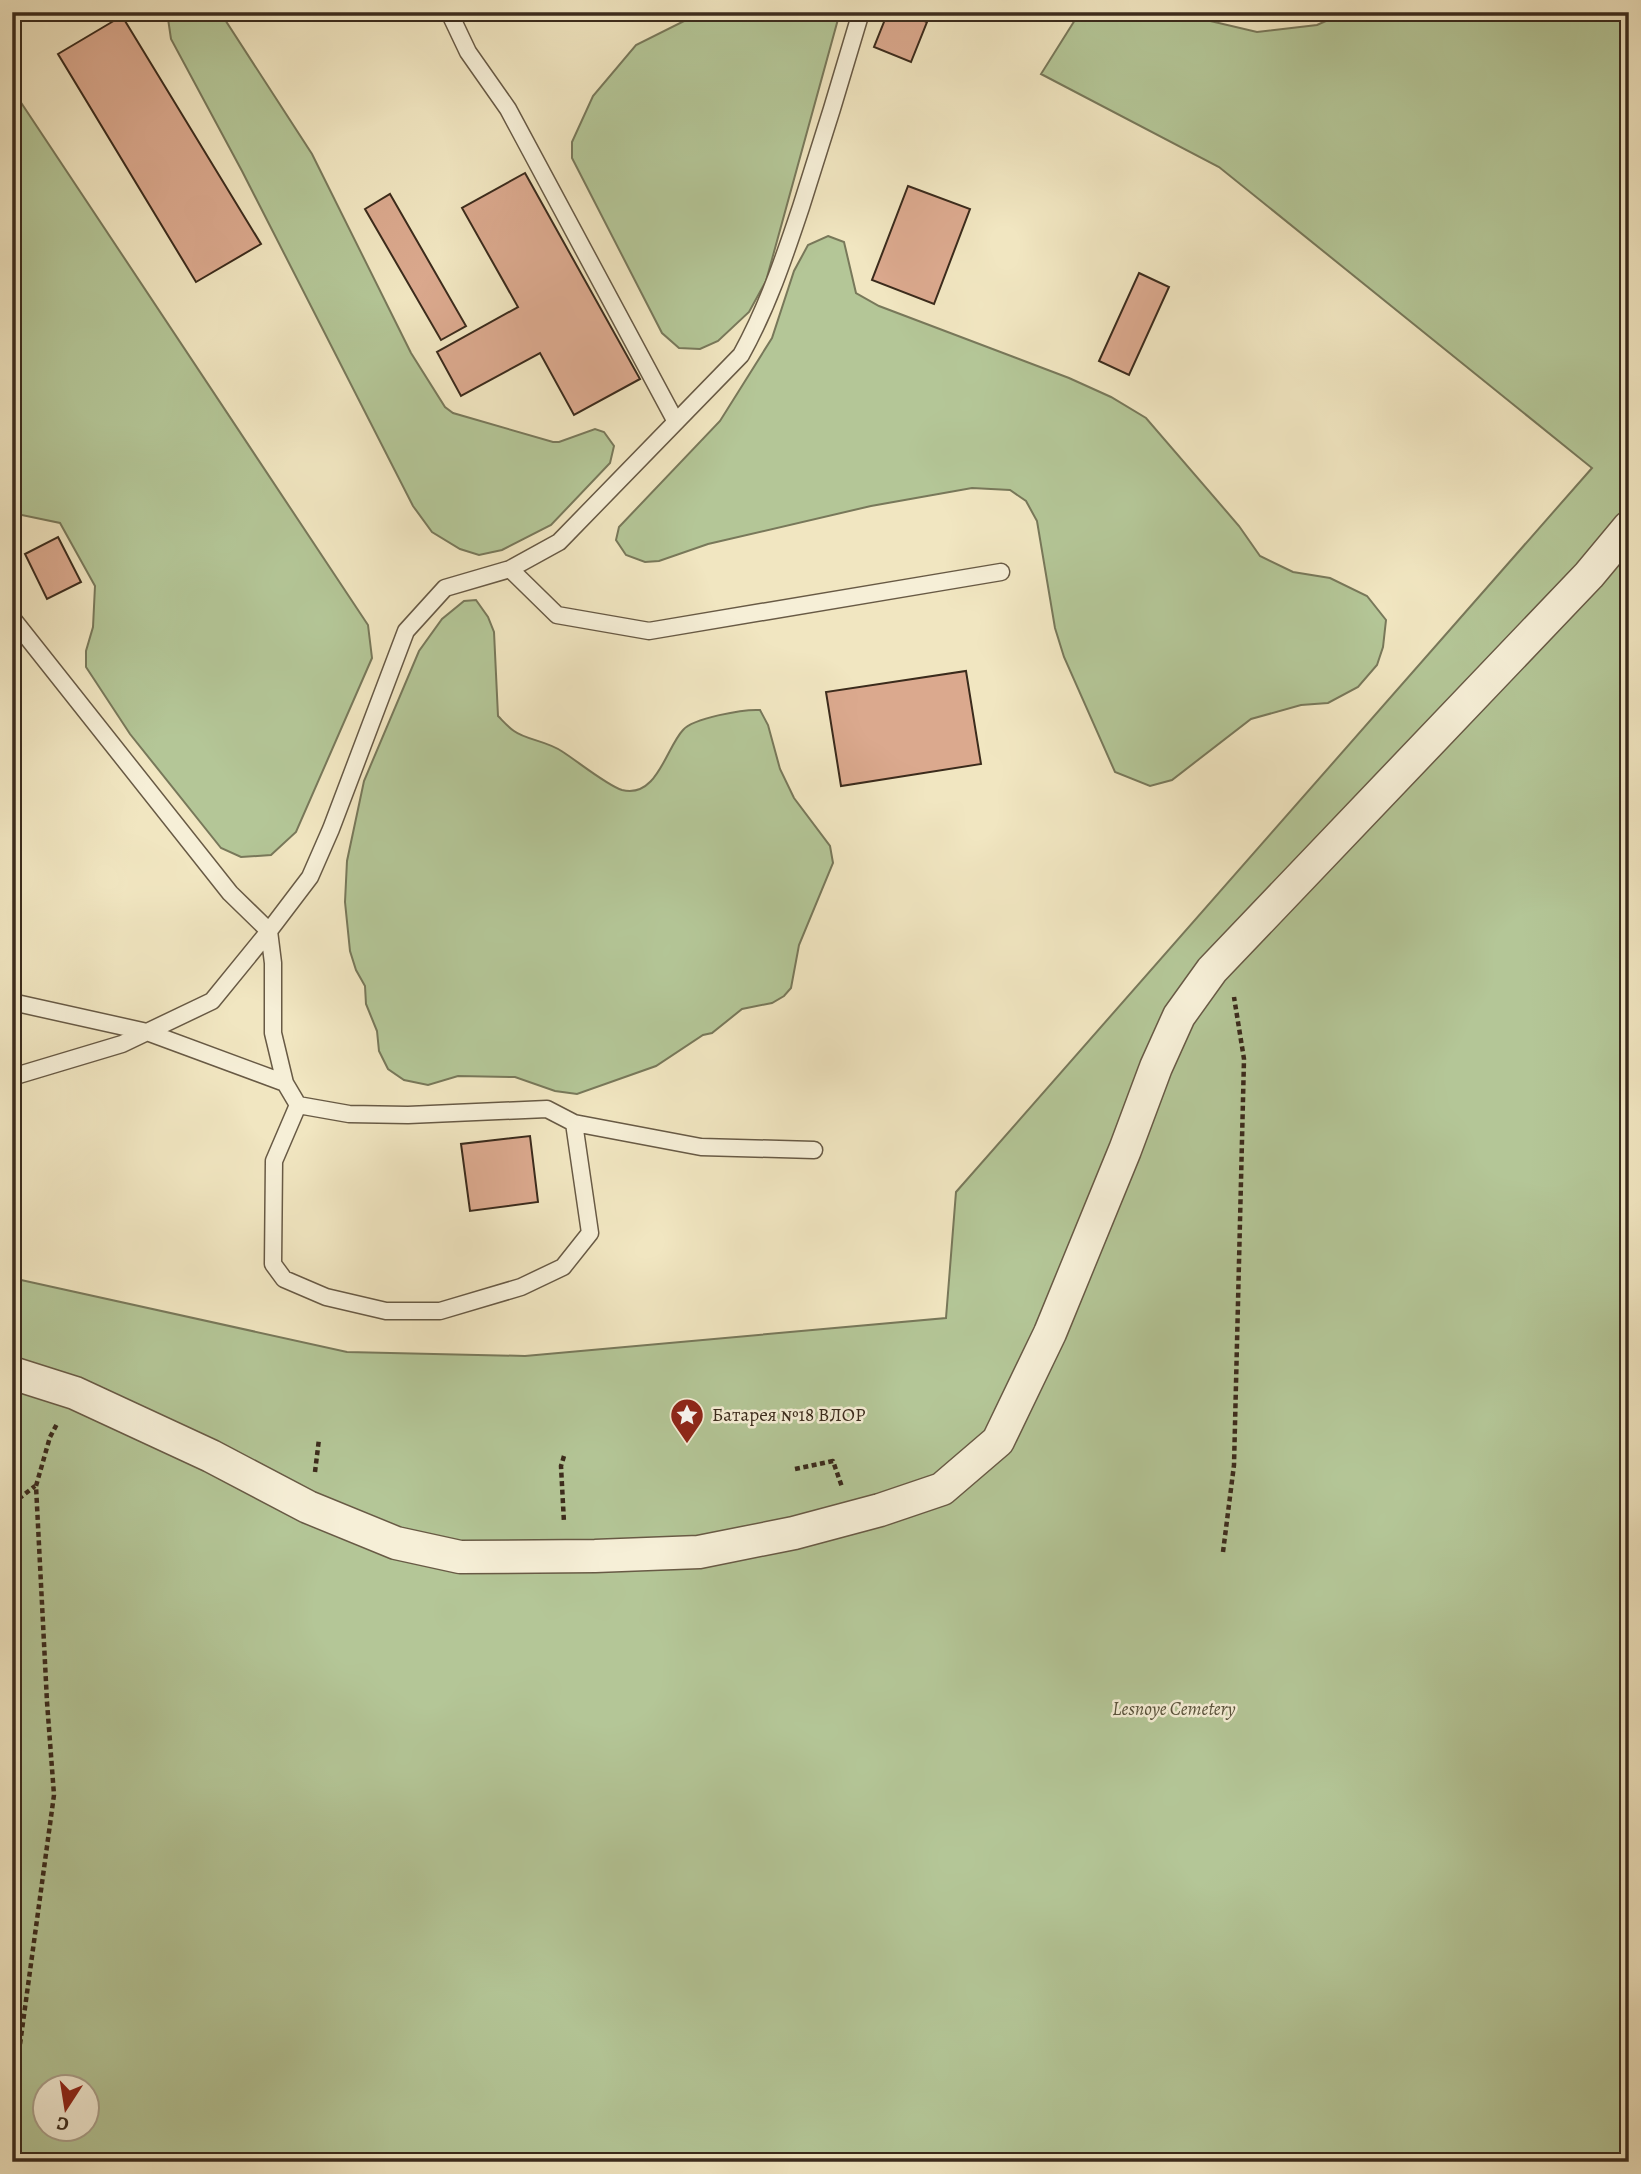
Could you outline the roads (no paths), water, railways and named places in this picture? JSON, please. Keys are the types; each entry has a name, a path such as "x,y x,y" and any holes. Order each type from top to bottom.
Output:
{"street":[{"path":"12,1373 75,1393 211,1456 308,1507 396,1543 460,1556 699,1552 794,1533 942,1489 998,1441 1050,1333 1179,1016 1212,970 1589,575 1629,527"}],"lane":[{"path":"449,12 468,52 508,109 676,422"},
{"path":"12,1077 122,1044 212,1001 310,877 331,829 406,631 445,588 510,569 559,542 741,355 761,319 823,141 861,12"},
{"path":"510,569 557,615 649,631 1001,572"},
{"path":"12,618 222,883 269,931 273,963 273,1033 285,1083 298,1105 349,1114 408,1115 547,1109 574,1124 701,1147 814,1150"},
{"path":"12,1002 147,1032 285,1083"},
{"path":"298,1105 274,1161 273,1264 284,1279 326,1297 386,1311 440,1311 521,1287 563,1267 590,1233 574,1124"}],"place":[{"name":"Батарея №18 ВЛОР","path":"687,1445"}],"park label":[{"name":"Lesnoye Cemetery","path":"1174,1709"}]}
